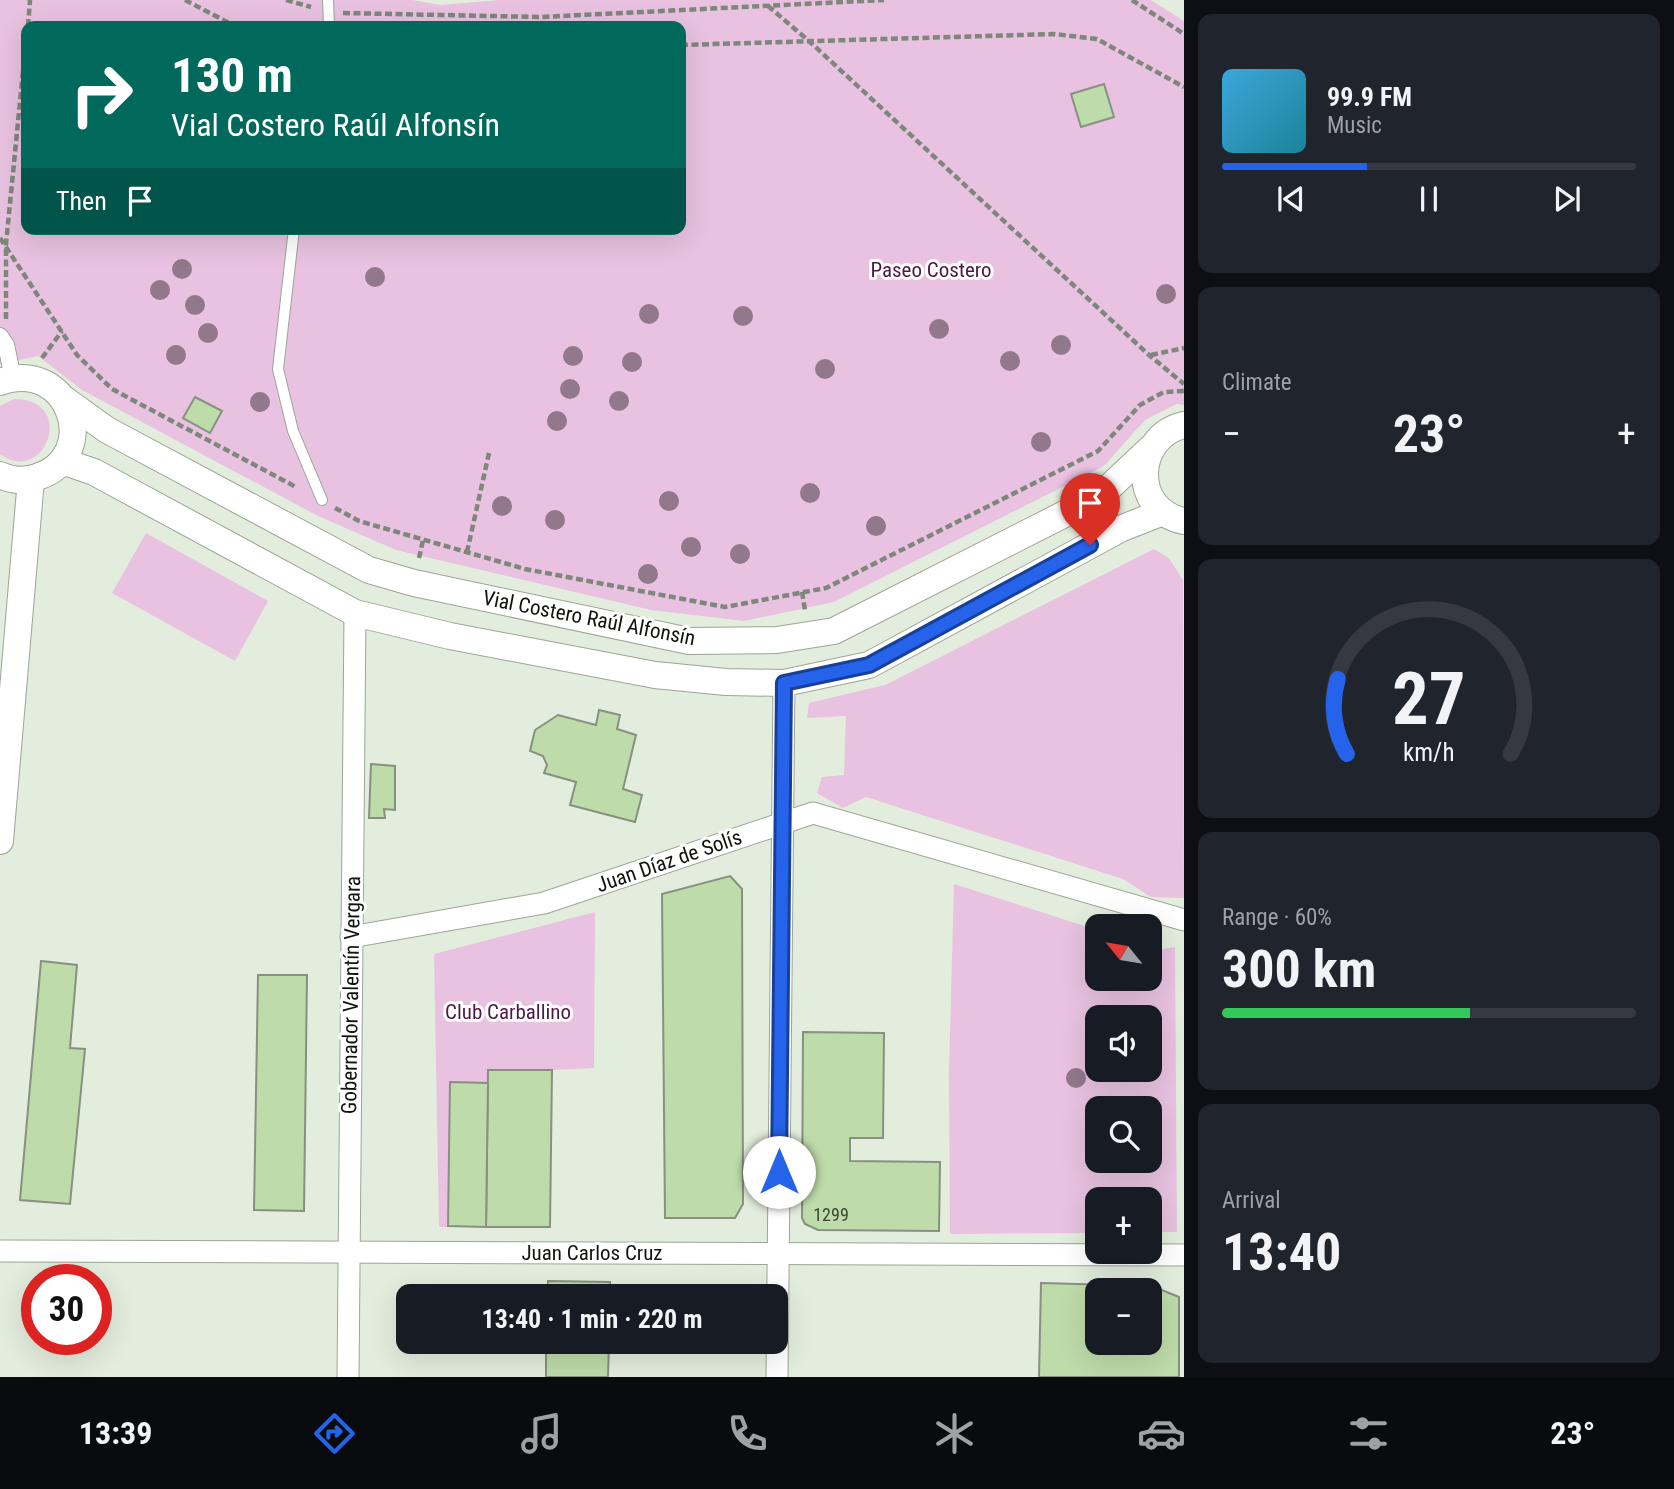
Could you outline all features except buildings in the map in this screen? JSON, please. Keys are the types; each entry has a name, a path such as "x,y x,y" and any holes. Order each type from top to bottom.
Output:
{"street":[{"path":"3,340 6,380"},
{"name":"Vial Costero Raúl Alfonsín","path":"6,380 27,377 41,381 54,388 64,399 107,430 369,570 427,586 689,641 777,640 834,631 1100,496 1151,448 1161,435 1174,427 1184,425"},
{"path":"0,475 18,480 31,479 53,470 62,461 70,447 73,431 71,414 64,399"},
{"path":"1151,448 1144,475 1147,489 1153,501 1174,517"},
{"name":"Vial Costero Raúl Alfonsín","path":"62,461 94,472 355,613 450,636 655,675 726,682 784,683 869,665 1120,529 1174,517"},
{"path":"0,841 31,479"},
{"name":"Gobernador Valentín Vergara","path":"348,1377 355,613"},
{"path":"777,1377 784,683"},
{"name":"Juan Díaz de Solís","path":"351,937 544,903 814,813 1184,920"},
{"name":"Juan Carlos Cruz","path":"0,1251 1184,1255"}],"lane":[{"path":"327,0 329,21"},
{"path":"293,235 278,369 293,432 322,500"}],"path":[{"path":"28,21 30,0"},
{"path":"185,0 224,21"},
{"path":"286,0 330,13 541,17 884,0"},
{"path":"1132,0 1184,34"},
{"path":"768,6 1184,384"},
{"path":"686,45 1054,34 1097,39 1184,87"},
{"path":"3,340 6,244 21,92"},
{"path":"0,237 78,355 112,389 359,522 525,569 725,607 826,588 1098,451 1140,405 1164,392 1184,391"},
{"path":"1149,355 1184,348"},
{"path":"467,552 489,453"}],"green space":[{"name":"Paseo Costero","path":"0,0 413,0 440,5 500,0 1151,0 1184,21 1184,405 1177,404 1145,420 1104,466 834,602 744,621 651,610 396,550 318,516 82,390 38,356 0,364"},
{"path":"14,399 34,403 45,412 50,425 48,439 41,451 30,459 16,461 0,454 0,406"},
{"path":"146,533 268,601 235,661 112,593"},
{"path":"1154,549 1169,558 1183,580 1184,898 1151,897 1123,879 866,797 843,808 817,793 822,777 844,775 846,716 807,718 809,703 885,685"},
{"path":"954,884 1085,926 1085,991 1162,991 1162,949 1175,947 1177,1232 1162,1232 1162,1187 1085,1187 1085,1233 950,1234 949,1071"},
{"name":"Club Carballino","path":"595,912 594,1068 552,1070 550,1227 439,1227 434,954"}],"route":[{"path":"779,1172 784,683 869,665 1090,545"}]}
